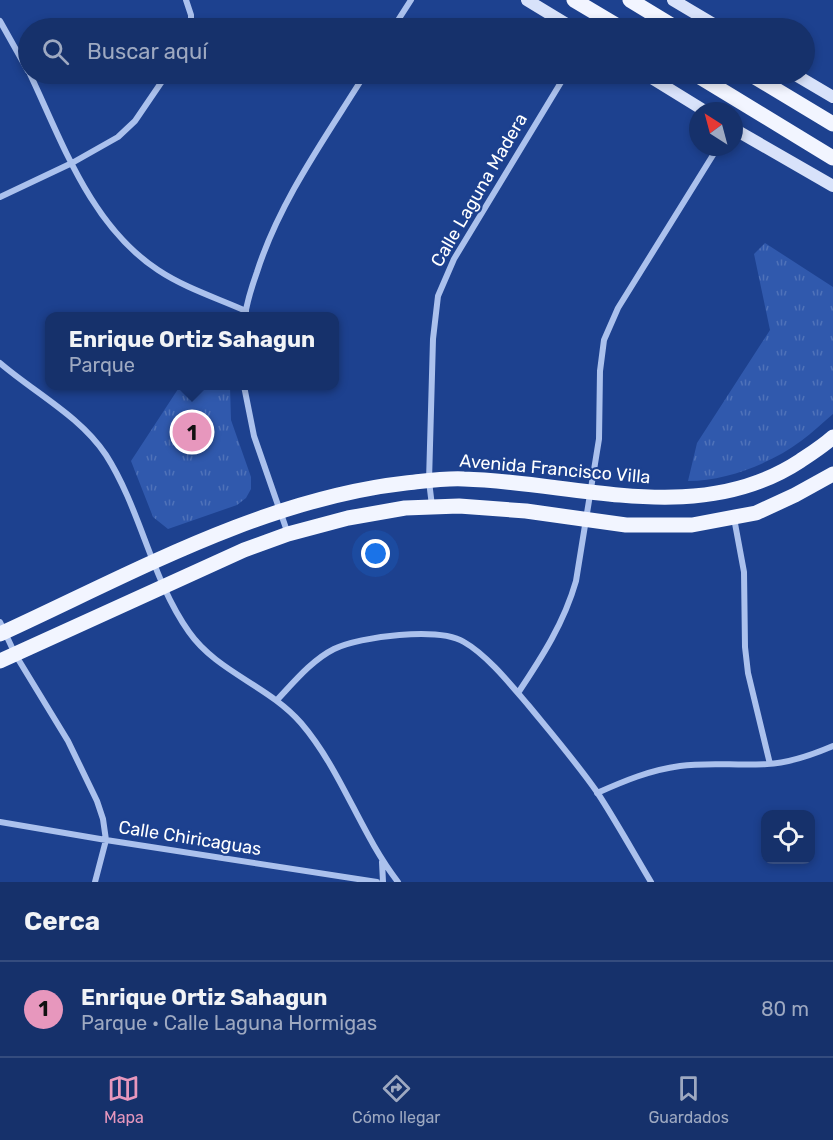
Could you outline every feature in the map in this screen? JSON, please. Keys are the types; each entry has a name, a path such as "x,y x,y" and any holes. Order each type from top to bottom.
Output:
{"main road":[{"path":"574,0 604,18"},
{"path":"630,0 660,18"},
{"path":"711,84 833,158"},
{"path":"767,84 833,124"},
{"name":"Avenida Francisco Villa","path":"2,629 245,523 349,492 462,479 514,482 591,493 667,498 698,496 751,485 794,465 833,437"},
{"path":"0,661 214,563 288,534 336,520 376,512 433,507 487,507 586,521 652,526 692,525 734,519 756,513 833,474"}],"street":[{"path":"186,0 191,18"},
{"path":"399,18 411,0"},
{"path":"527,0 557,18"},
{"path":"673,0 703,18"},
{"path":"0,21 18,53"},
{"path":"35,84 90,198 123,242 142,259 181,283 241,312"},
{"path":"0,197 72,163 118,137 135,122 160,84"},
{"path":"246,312 263,252 276,225 319,148 359,84"},
{"name":"Calle Laguna Madera","path":"433,507 429,481 432,339 438,296 454,259 560,84"},
{"path":"661,84 690,102"},
{"path":"811,84 833,97"},
{"path":"743,134 833,186"},
{"path":"518,693 548,647 570,601 576,581 599,439 600,371 604,339 618,308 712,156"},
{"path":"0,363 80,426 96,443 118,477 179,616 198,644 211,656 277,700 300,722 320,747 382,861 398,882"},
{"path":"245,390 254,436 288,534"},
{"path":"734,519 744,572 745,647 748,673 770,764"},
{"path":"2,629 68,741 89,783 102,819 106,840 95,882"},
{"path":"277,700 307,669 335,648 365,639 420,634 439,634 464,642 518,693 564,748 597,793 651,882"},
{"path":"597,793 665,768 683,765 770,764 798,759 833,746"},
{"name":"Calle Chiricaguas","path":"0,822 377,882"},
{"path":"382,861 383,882"}],"green space":[{"path":"765,243 833,287 833,414 801,441 762,464 717,478 688,481 697,443 770,330 754,254"},
{"path":"177,390 230,390 231,420 251,477 251,489 246,498 237,505 168,529 153,517 131,461"}],"place":[{"name":"Enrique Ortiz Sahagun","path":"192,432"}]}
